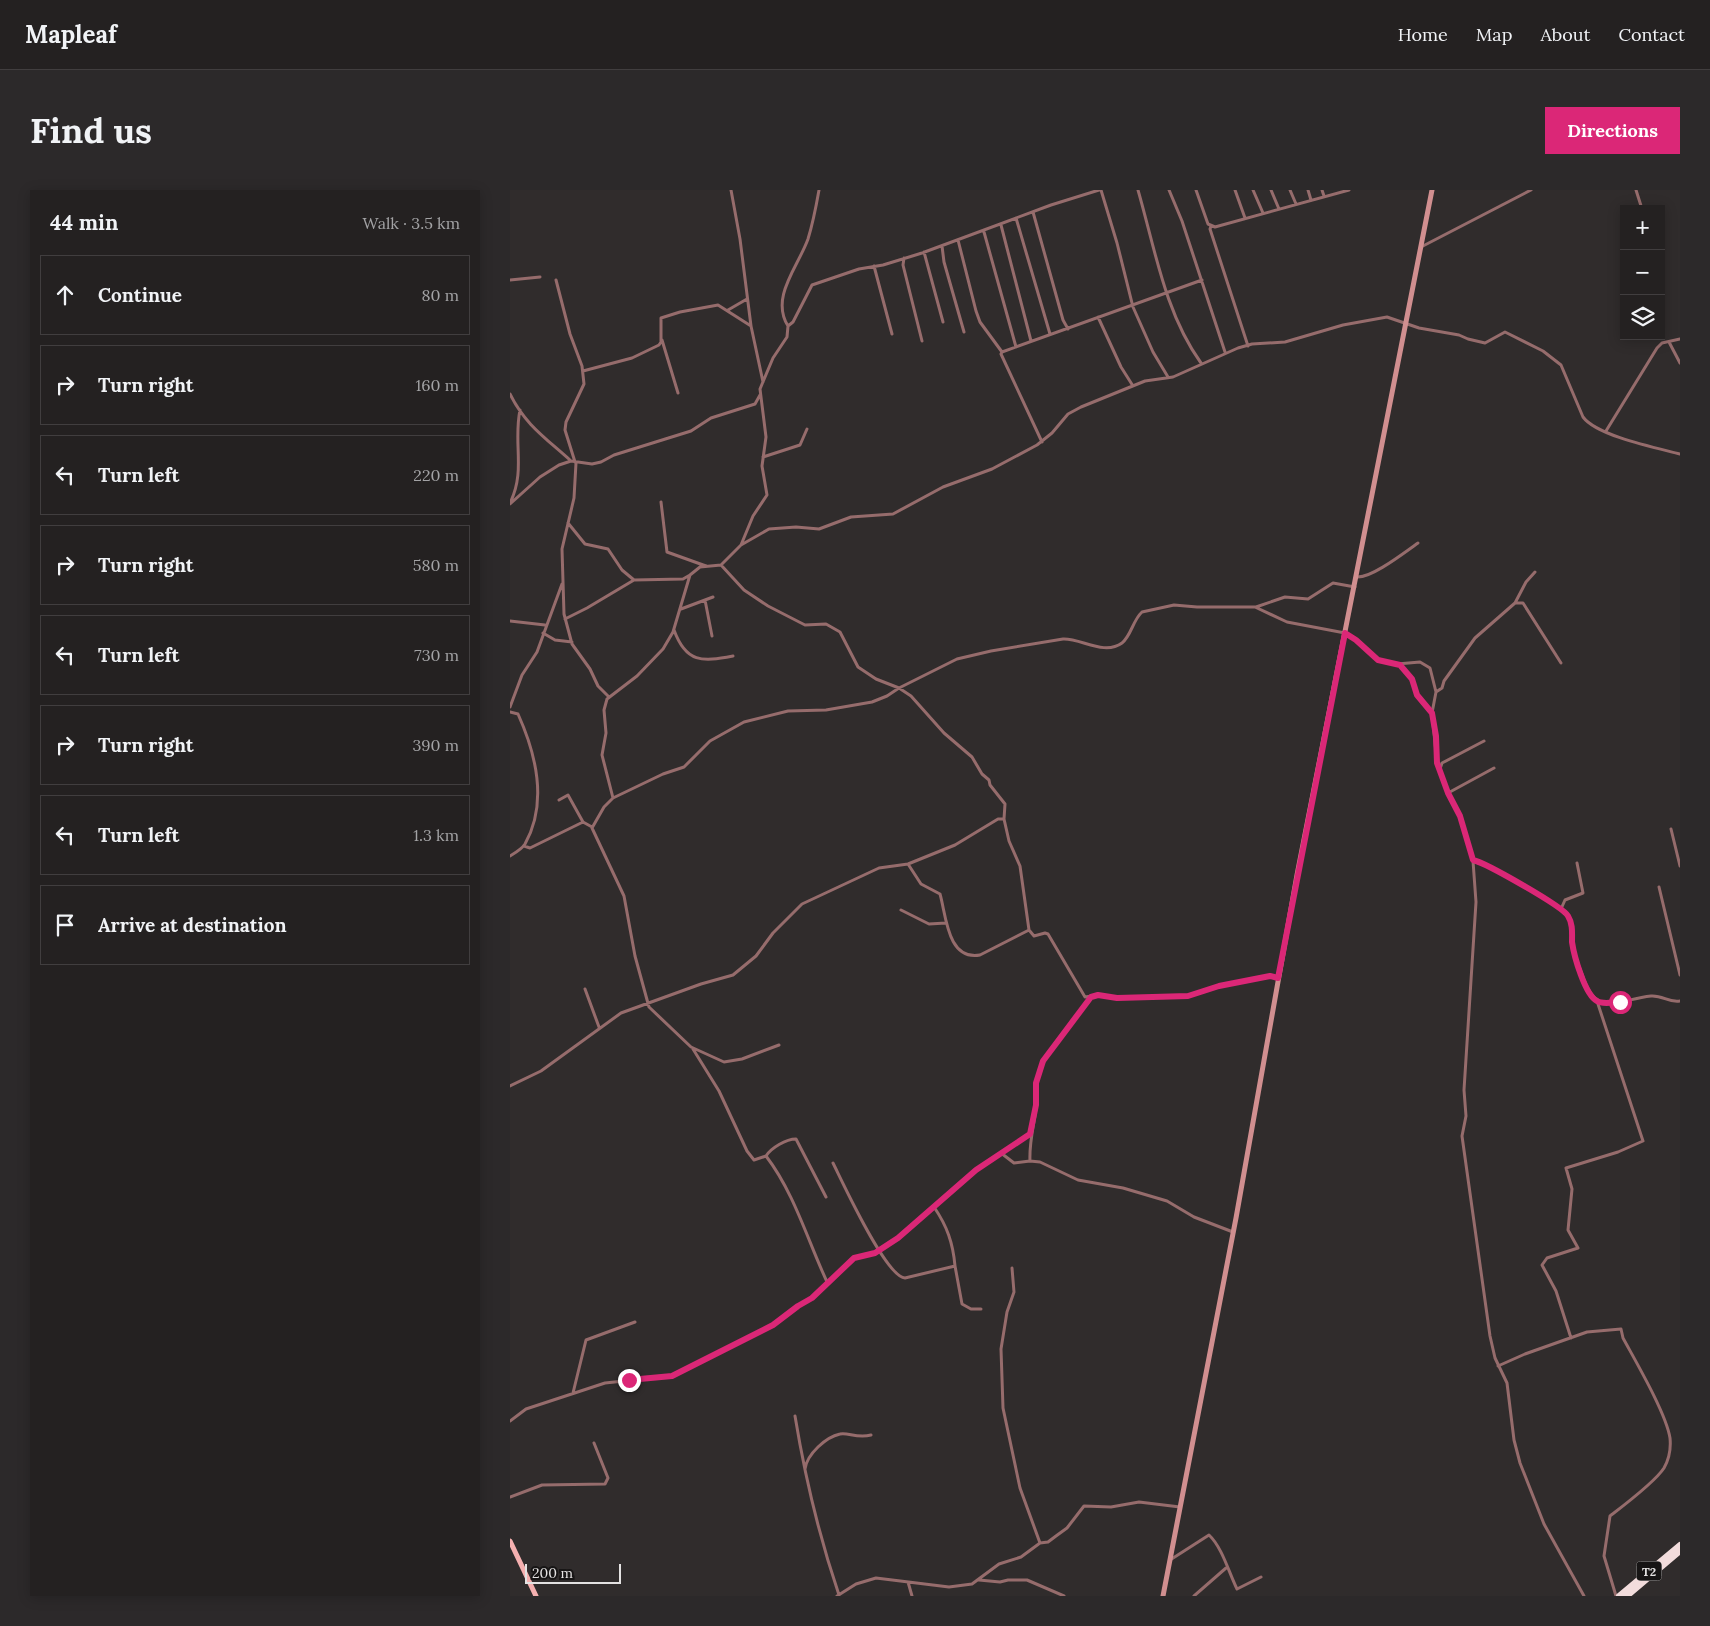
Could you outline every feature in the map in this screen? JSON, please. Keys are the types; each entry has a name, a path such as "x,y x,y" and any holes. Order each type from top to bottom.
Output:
{"highway":[{"name":"T2","path":"1617,1596 1680,1545"},
{"name":"T2","path":"1627,1596 1680,1551"}],"main road":[{"path":"510,1541 536,1596"}],"street":[{"path":"731,190 740,240 751,326 761,364 763,382"},
{"path":"510,503 540,477 559,465 574,462 596,463 614,455 691,430 711,418 755,404 773,358 787,337 788,326 782,318 781,306 785,288 807,242 814,220 819,190"},
{"path":"788,326 794,322 812,285 859,269 924,252 984,232 1033,212 1100,190 1118,243 1133,307 1153,352 1168,377"},
{"path":"1138,190 1167,294 1190,347 1201,363"},
{"path":"1169,190 1202,280 1225,352"},
{"path":"1196,190 1211,226 1210,229 1248,346"},
{"path":"1235,190 1245,218"},
{"path":"1254,190 1263,214"},
{"path":"1271,190 1278,209"},
{"path":"1290,190 1296,204"},
{"path":"1308,190 1312,200"},
{"path":"1322,190 1324,196"},
{"path":"1211,226 1263,214 1349,190"},
{"path":"1163,1596 1234,1232 1278,978 1432,190"},
{"path":"1421,247 1530,190"},
{"path":"1636,190 1641,205"},
{"path":"1033,212 1063,320 1068,329"},
{"path":"1016,218 1050,334"},
{"path":"1000,225 1031,341"},
{"path":"984,232 1016,347"},
{"path":"958,240 978,317 1002,352 1001,354 1042,442"},
{"path":"942,246 944,262 964,332"},
{"path":"924,252 943,322"},
{"path":"904,258 903,266 922,341"},
{"path":"874,266 892,334"},
{"path":"510,280 540,277"},
{"path":"556,280 570,334 583,371 582,389 566,422 565,430 574,462 576,484 562,549 562,584 565,618 572,642 590,669 598,686 608,696"},
{"path":"1002,352 1133,307 1202,280"},
{"path":"728,310 747,299"},
{"path":"678,393 662,337 661,318 670,314 718,305 751,326"},
{"path":"1098,318 1121,367 1133,386"},
{"path":"565,618 587,608 634,580 683,578 700,567 721,565 741,546 772,528 819,530 850,517 893,514 943,487 1006,462 1042,442 1070,413 1133,386 1173,377 1225,352 1248,346 1285,342 1343,325 1382,318 1391,318 1405,325 1459,335 1486,343 1505,332 1543,351 1564,369 1585,420 1606,431 1642,444 1680,454"},
{"path":"583,371 632,358 659,345 662,337"},
{"path":"1606,431 1657,348 1680,339"},
{"path":"1669,342 1680,364"},
{"path":"510,394 541,436 574,462"},
{"path":"741,546 753,516 767,494 762,457 766,437 760,394"},
{"path":"510,503 516,492 519,479 517,430 520,410"},
{"path":"762,457 800,445 807,429"},
{"path":"661,502 667,552 700,562 707,567"},
{"path":"568,522 585,544 608,549 622,570 634,580"},
{"path":"1357,577 1363,577 1418,543"},
{"path":"721,565 744,590 768,606 808,626 826,624 838,630 860,669 911,696 944,733 975,760 982,774 989,780 990,785 1005,804 1004,819 1010,844 1020,866 1029,930 1034,936 1048,934 1085,998 1098,995 1117,998 1188,996 1219,986 1270,976 1278,978"},
{"path":"1436,692 1442,688 1444,680 1475,638 1515,603 1526,582 1535,572"},
{"path":"614,798 602,756 606,733 604,710 608,696 652,662 663,649 674,629 690,575"},
{"path":"592,827 604,807 614,798 663,774 684,768 710,741 736,726 783,712 826,710 872,702 958,659 991,651 1063,638 1093,646 1116,645 1124,641 1138,615 1145,611 1174,605 1255,607 1285,597 1308,599 1333,583 1355,587"},
{"path":"510,707 522,674 536,652 542,632 562,584"},
{"path":"680,609 713,597"},
{"path":"705,600 712,636"},
{"path":"1515,603 1522,603 1561,663"},
{"path":"1255,607 1286,622 1345,633 1356,640 1378,660 1397,664 1420,662 1428,665 1436,692 1432,713 1436,736 1436,759 1448,793 1460,816 1473,860 1476,902 1473,921 1468,1046 1465,1063 1466,1116 1462,1136 1489,1328 1498,1366 1507,1383 1514,1440 1521,1466 1544,1524 1584,1596"},
{"path":"510,621 545,625"},
{"path":"674,629 680,646 697,658 705,660 733,656"},
{"path":"542,632 555,640 572,642"},
{"path":"1397,664 1409,675 1417,695 1432,713"},
{"path":"510,712 518,714 532,748 539,798 524,846 510,856"},
{"path":"1440,770 1442,763 1484,741"},
{"path":"1448,793 1494,768"},
{"path":"559,800 568,795 583,822 592,827 596,841 624,896 635,956 647,1003 692,1047 719,1091 754,1160 766,1156 774,1148 791,1139 796,1139 826,1198"},
{"path":"510,1086 541,1071 599,1027 621,1013 701,984 733,975 756,956 773,933 802,904 879,868 908,864 954,845 998,819 1004,819"},
{"path":"524,846 530,848 583,822"},
{"path":"1671,829 1680,866"},
{"path":"1473,860 1542,895 1561,909 1571,922 1574,950 1587,990 1597,1002 1644,1141 1586,1163 1566,1166 1572,1188 1568,1230 1578,1248 1547,1258 1542,1265 1556,1291 1571,1338"},
{"path":"1561,909 1565,900 1583,893 1577,862"},
{"path":"908,864 922,884 939,893 951,940 962,950 974,955 980,955 1029,930"},
{"path":"1659,887 1680,974"},
{"path":"901,910 929,924 946,923"},
{"path":"585,989 599,1027"},
{"path":"1597,1002 1620,1002 1653,996 1662,997 1671,1002 1680,1001"},
{"path":"1030,1161 1030,1134 1036,1105 1036,1083 1043,1061 1091,997"},
{"path":"692,1047 724,1062 742,1059 779,1045"},
{"path":"510,1421 526,1409 616,1381 647,1380 677,1374 768,1328 809,1300 855,1257 878,1251 934,1207 976,1170 1030,1134"},
{"path":"1001,1153 1014,1163 1040,1162 1078,1180 1128,1189 1172,1203 1194,1217 1234,1232"},
{"path":"766,1156 799,1214 828,1284"},
{"path":"833,1163 878,1251 902,1278 956,1266"},
{"path":"934,1207 944,1222 951,1238 962,1304 971,1309 981,1309"},
{"path":"1012,1268 1014,1292 1006,1312 1001,1349 1003,1408 1020,1488 1040,1543"},
{"path":"573,1394 586,1340 635,1322"},
{"path":"1498,1366 1522,1355 1587,1332 1621,1329 1623,1338 1659,1409 1669,1436 1669,1454 1661,1472 1610,1516 1604,1556 1617,1596"},
{"path":"795,1416 806,1479 823,1549 838,1596 870,1579 948,1587 972,1584 999,1564 1021,1558 1040,1543 1048,1542 1067,1528 1084,1506 1117,1506 1139,1502 1181,1507"},
{"path":"806,1479 807,1463 826,1440 843,1434 854,1437 871,1435"},
{"path":"510,1497 542,1485 605,1484 608,1478 594,1442"},
{"path":"1170,1560 1210,1535 1220,1549 1226,1568 1238,1590 1261,1576"},
{"path":"1194,1596 1226,1568"},
{"path":"978,1580 1000,1582 1027,1580 1064,1596"},
{"path":"908,1582 912,1596"}],"route":[{"path":"629,1380 647,1380 672,1376 726,1351 773,1325 786,1314 812,1298 855,1257 875,1253 898,1238 906,1229 976,1170 1030,1134 1036,1109 1036,1083 1043,1061 1091,997 1098,995 1117,998 1188,996 1219,986 1270,976 1278,978 1345,633 1366,648 1374,658 1381,662 1391,662 1400,665 1412,679 1421,701 1432,713 1436,736 1437,763 1443,782 1460,816 1473,860 1515,883 1542,895 1554,906 1561,909 1571,922 1572,943 1587,990 1595,1000 1601,1003 1620,1002"}]}
